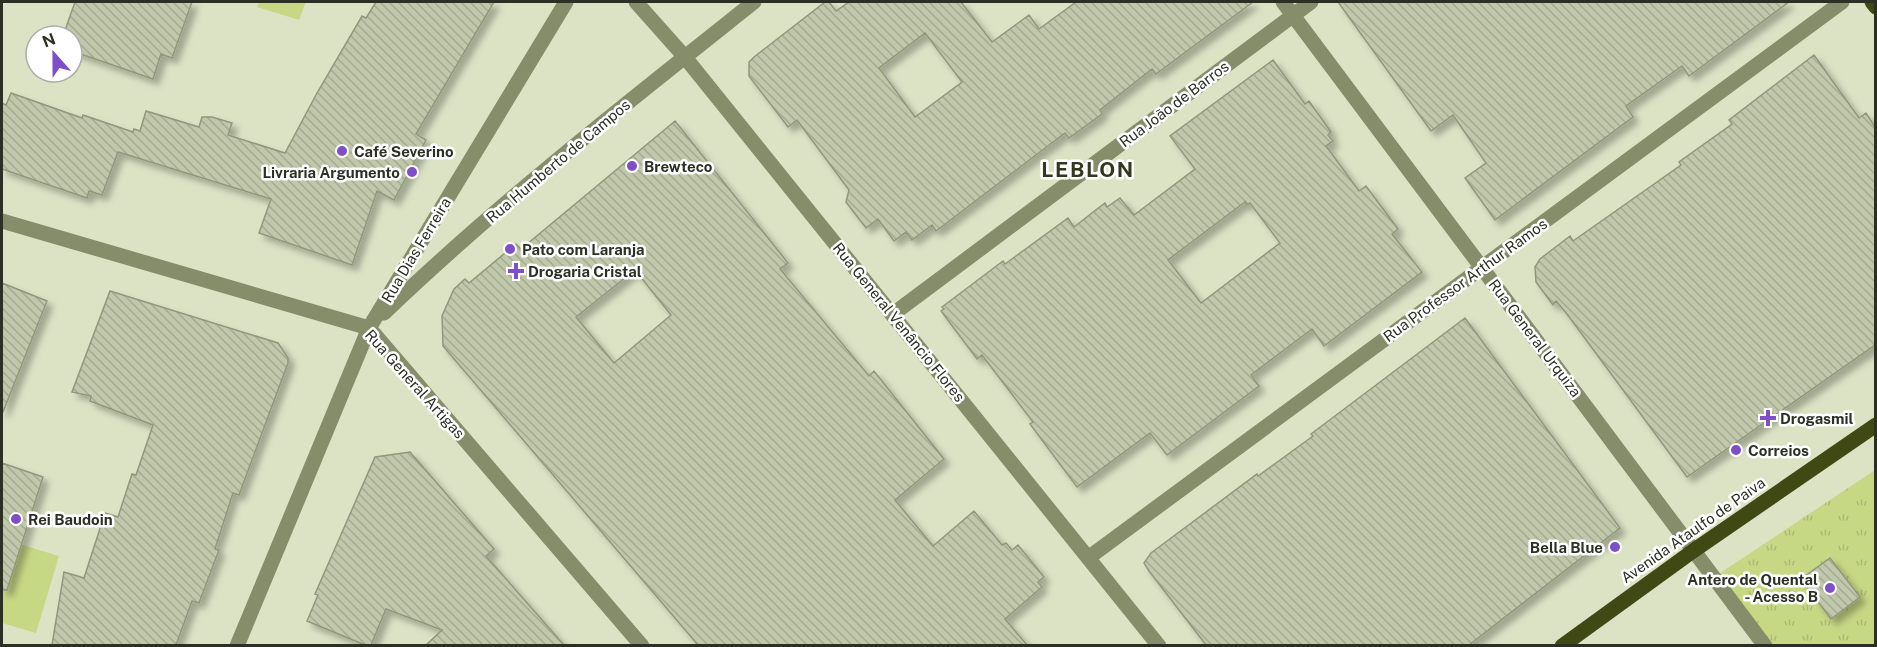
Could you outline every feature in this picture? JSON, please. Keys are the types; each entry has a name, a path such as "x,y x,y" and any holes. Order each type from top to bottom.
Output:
{"main road":[{"path":"1872,2 1875,7"},
{"name":"Avenida Ataulfo de Paiva","path":"1562,645 1875,425"}],"street":[{"name":"Rua Dias Ferreira","path":"237,645 369,328 566,2"},
{"name":"Rua General Venâncio Flores","path":"636,2 684,56 1159,645"},
{"name":"Rua Humberto de Campos","path":"369,328 467,238 684,56 754,2"},
{"name":"Rua General Urquiza","path":"1283,2 1765,645"},
{"name":"Rua João de Barros","path":"893,314 1311,2"},
{"name":"Rua Professor Arthur Ramos","path":"1088,558 1842,2"},
{"name":"Rua General Artigas","path":"2,220 369,328 642,645"}],"green space":[{"path":"259,2 306,2 299,20 257,7"},
{"path":"1875,470 1875,645 1772,645 1717,575"},
{"path":"16,543 59,556 36,633 2,623 2,592"}],"building":[{"path":"75,2 192,2 172,58 161,54 153,79 84,55 84,24 67,24"},
{"path":"376,2 494,2 416,134 426,140 394,200 377,191 352,265 259,233 271,199 118,152 102,195 89,191 87,198 2,169 2,103 6,105 11,93 82,118 83,115 133,132 134,129 140,131 146,111 199,127 202,117 212,117 232,123 228,135 285,153 362,16 366,18"},
{"path":"825,2 829,2 836,11 849,2 961,2 992,42 1029,15 1039,29 1076,2 1253,2 1156,74 1152,69 1100,110 1102,114 1069,138 1065,133 936,231 932,225 912,240 906,232 894,241 878,219 866,228 846,202 849,190 797,120 788,127 749,76 749,62","holes":["925,33 962,82 915,117 879,68"]},
{"path":"1338,2 1789,2 1689,76 1682,66 1626,106 1633,117 1495,220 1465,178 1486,163 1453,115 1431,131"},
{"path":"1814,55 1859,118 1866,113 1875,127 1875,345 1687,477 1567,314 1556,301 1553,305 1536,282 1535,267 1540,259 1570,236 1573,241 1681,165 1679,162 1732,124 1729,120"},
{"path":"1273,60 1305,104 1309,101 1331,132 1328,135 1333,141 1326,146 1359,191 1366,186 1398,229 1392,234 1422,272 1324,346 1312,329 1251,375 1259,386 1167,455 1150,433 1077,487 1030,424 1033,422 982,355 977,359 941,311 944,309 942,307 1003,261 1005,264 1068,218 1074,227 1105,203 1107,207 1120,198 1134,215 1195,169 1170,136","holes":["1245,202 1247,205 1250,203 1280,243 1201,303 1168,260"]},
{"path":"675,121 788,263 780,269 869,376 874,371 944,459 895,500 933,546 974,511 1002,545 1006,543 1012,550 1018,545 1044,577 1038,582 1042,587 1005,619 1027,645 698,645 443,346 442,316 454,289 465,279 469,283 516,244 521,249","holes":["635,270 671,315 614,363 576,317"]},
{"path":"2,283 47,301 3,412 2,412"},
{"path":"110,291 278,343 288,358 239,495 233,493 215,549 219,550 199,603 192,601 176,645 52,645 64,572 84,578 105,513 118,517 132,474 136,475 153,425 90,401 91,396 72,392"},
{"path":"1465,318 1620,528 1469,645 1206,645 1144,563 1151,553 1257,474 1258,476 1313,436 1311,434"},
{"path":"410,452 494,549 486,556 564,645 426,645 442,630 386,609 371,645 365,645 307,621 318,595 315,594 375,457"},
{"name":"Rei Baudoin","path":"2,463 43,477 7,590 2,590"},
{"name":"Antero de Quental - Acesso B","path":"1830,558 1860,597 1831,619 1801,579"}],"place":[{"name":"Café Severino","path":"342,151"},
{"name":"Brewteco","path":"632,166"},
{"name":"Livraria Argumento","path":"412,172"},
{"name":"Pato com Laranja","path":"510,249"},
{"name":"Drogaria Cristal","path":"516,271"},
{"name":"Drogasmil","path":"1768,418"},
{"name":"Correios","path":"1736,450"},
{"name":"Rei Baudoin","path":"16,519"},
{"name":"Bella Blue","path":"1615,547"},
{"name":"Antero de Quental - Acesso B","path":"1830,588"}],"district":[{"name":"LEBLON","path":"1088,169"}]}
